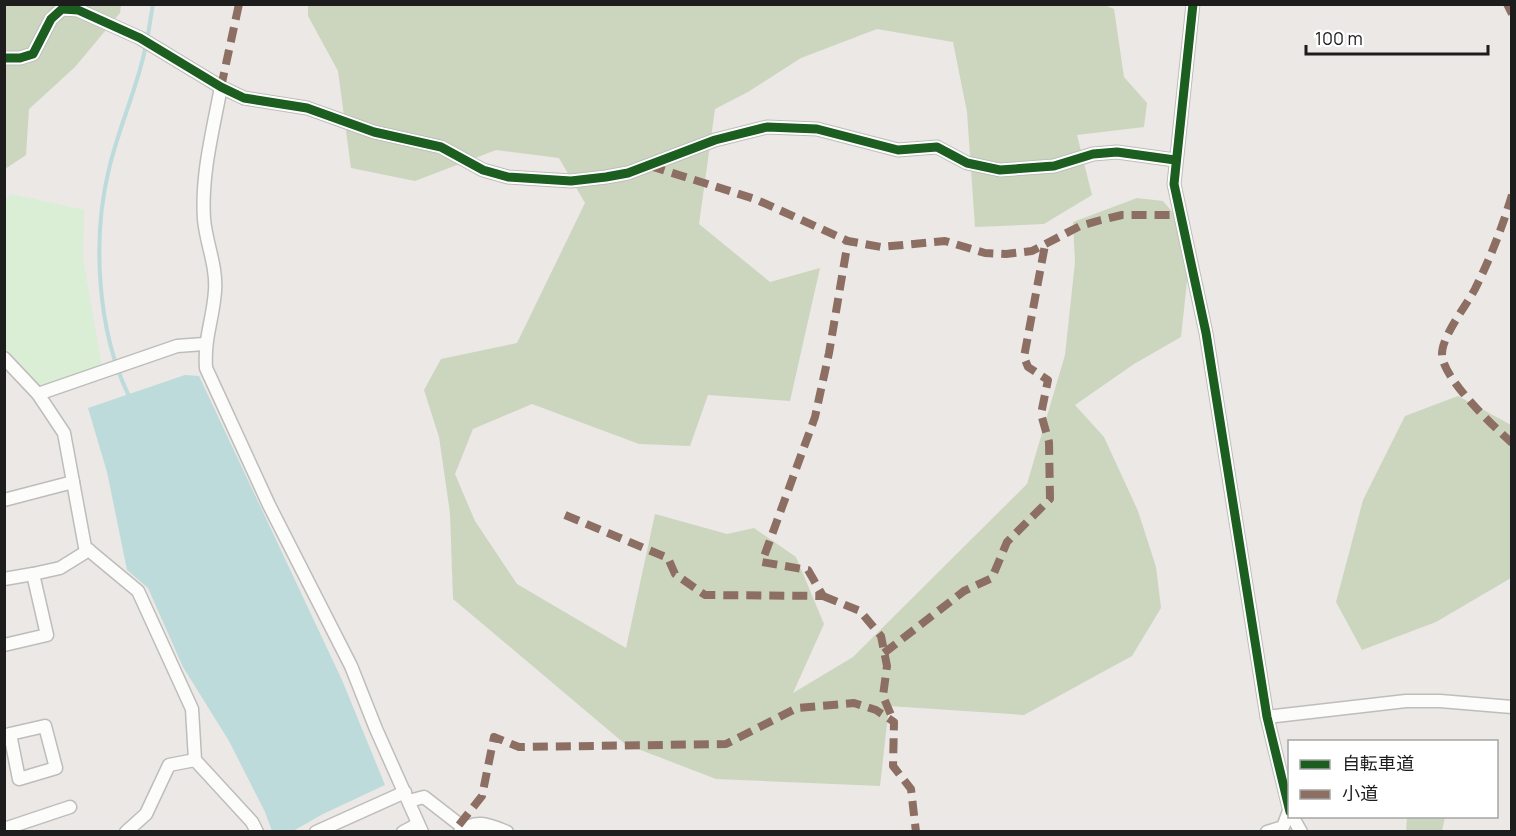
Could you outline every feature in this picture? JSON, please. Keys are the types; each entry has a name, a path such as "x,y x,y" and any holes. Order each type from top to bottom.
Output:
{"street":[{"path":"1193,4 1174,184 1206,333 1267,717 1288,807"},
{"path":"4,58 20,58 33,54 51,20 62,9 78,10 154,46 221,87 244,98 307,108 374,132 441,147 483,171 508,177 571,181 628,173 716,140 777,127 818,129 898,150 937,147 967,163 1000,170 1054,166 1093,154 1117,152 1175,160"},
{"path":"221,87 204,198 204,220 214,263 216,290 204,344 206,368 269,505 351,666 420,828 403,831"},
{"path":"38,394 177,346 204,344"},
{"path":"4,358 38,394 64,433 85,547 138,591 192,709 195,760 252,822 257,831"},
{"path":"4,500 73,482"},
{"path":"4,579 60,568 89,550"},
{"path":"4,645 47,635 33,574"},
{"path":"1267,717 1406,701 1440,701 1512,707"},
{"path":"45,726 56,768 19,779 7,735 45,726"},
{"path":"126,831 146,814 169,765 195,760"},
{"path":"316,831 407,797 424,796 462,830 469,825 483,823 507,831"},
{"path":"4,829 70,807"},
{"path":"1267,831 1283,827 1288,814"},
{"path":"1293,818 1301,831"}],"green space":[{"path":"1102,4 1114,9 1124,77 1147,103 1144,127 1077,135 1092,195 1044,224 975,227 967,112 953,42 877,29 801,58 748,92 715,109 699,224 770,282 820,268 790,401 708,395 690,446 639,444 532,404 473,429 455,474 475,521 517,584 626,648 655,514 727,534 754,528 796,557 824,624 793,693 853,657 1027,484 1065,355 1075,262 1073,222 1137,198 1163,201 1192,235 1181,337 1134,364 1075,405 1104,437 1138,511 1156,567 1161,608 1132,656 1024,715 889,706 880,786 716,779 625,744 453,599 450,513 439,437 424,390 441,359 517,343 585,203 559,158 496,150 415,181 351,168 338,71 308,16 308,5"},
{"path":"5,5 121,5 120,13 75,67 29,109 26,155 5,169"},
{"path":"11,194 84,210 83,259 102,367 40,391 5,352 5,201"},
{"path":"1458,396 1511,425 1511,578 1436,622 1362,650 1336,602 1363,500 1405,416"},
{"path":"1407,818 1445,818 1442,831 1406,831"}],"water":[{"path":"185,375 199,376 342,680 385,785 293,831 272,831 265,812 229,741 183,667 148,588 127,570 107,472 88,408"}],"waterway":[{"path":"128,394 110,341 104,312 100,283 100,224 109,169 140,69 153,4"}],"marked path":[{"path":"221,87 239,4"},
{"path":"1507,4 1512,14"},
{"path":"650,166 755,199 848,241 881,247 945,241 985,253 1006,254 1032,251 1080,226 1122,215 1179,215"},
{"path":"1512,195 1486,266 1450,330 1442,354 1444,364 1459,388 1512,443"},
{"path":"565,515 668,558 675,574 705,595 823,596 808,570 762,562 815,417 829,353 848,241"},
{"path":"884,653 964,591 992,578 1007,542 1050,499 1049,442 1041,414 1048,380 1028,367 1024,357 1045,245"},
{"path":"823,596 860,611 881,636 887,666 883,696 894,722"},
{"path":"459,825 482,796 494,737 519,747 726,744 797,708 854,703 876,710 894,722 893,766 911,789 916,832"}],"cycle path":[{"path":"1193,4 1174,184 1206,333 1267,717 1288,804"},
{"path":"4,58 20,58 33,54 51,19 62,9 78,10 140,38 221,87 244,98 307,108 374,132 441,147 483,170 508,177 571,181 628,173 715,140 767,127 817,129 898,150 937,147 967,163 1000,170 1054,166 1093,154 1117,152 1175,160"}]}
